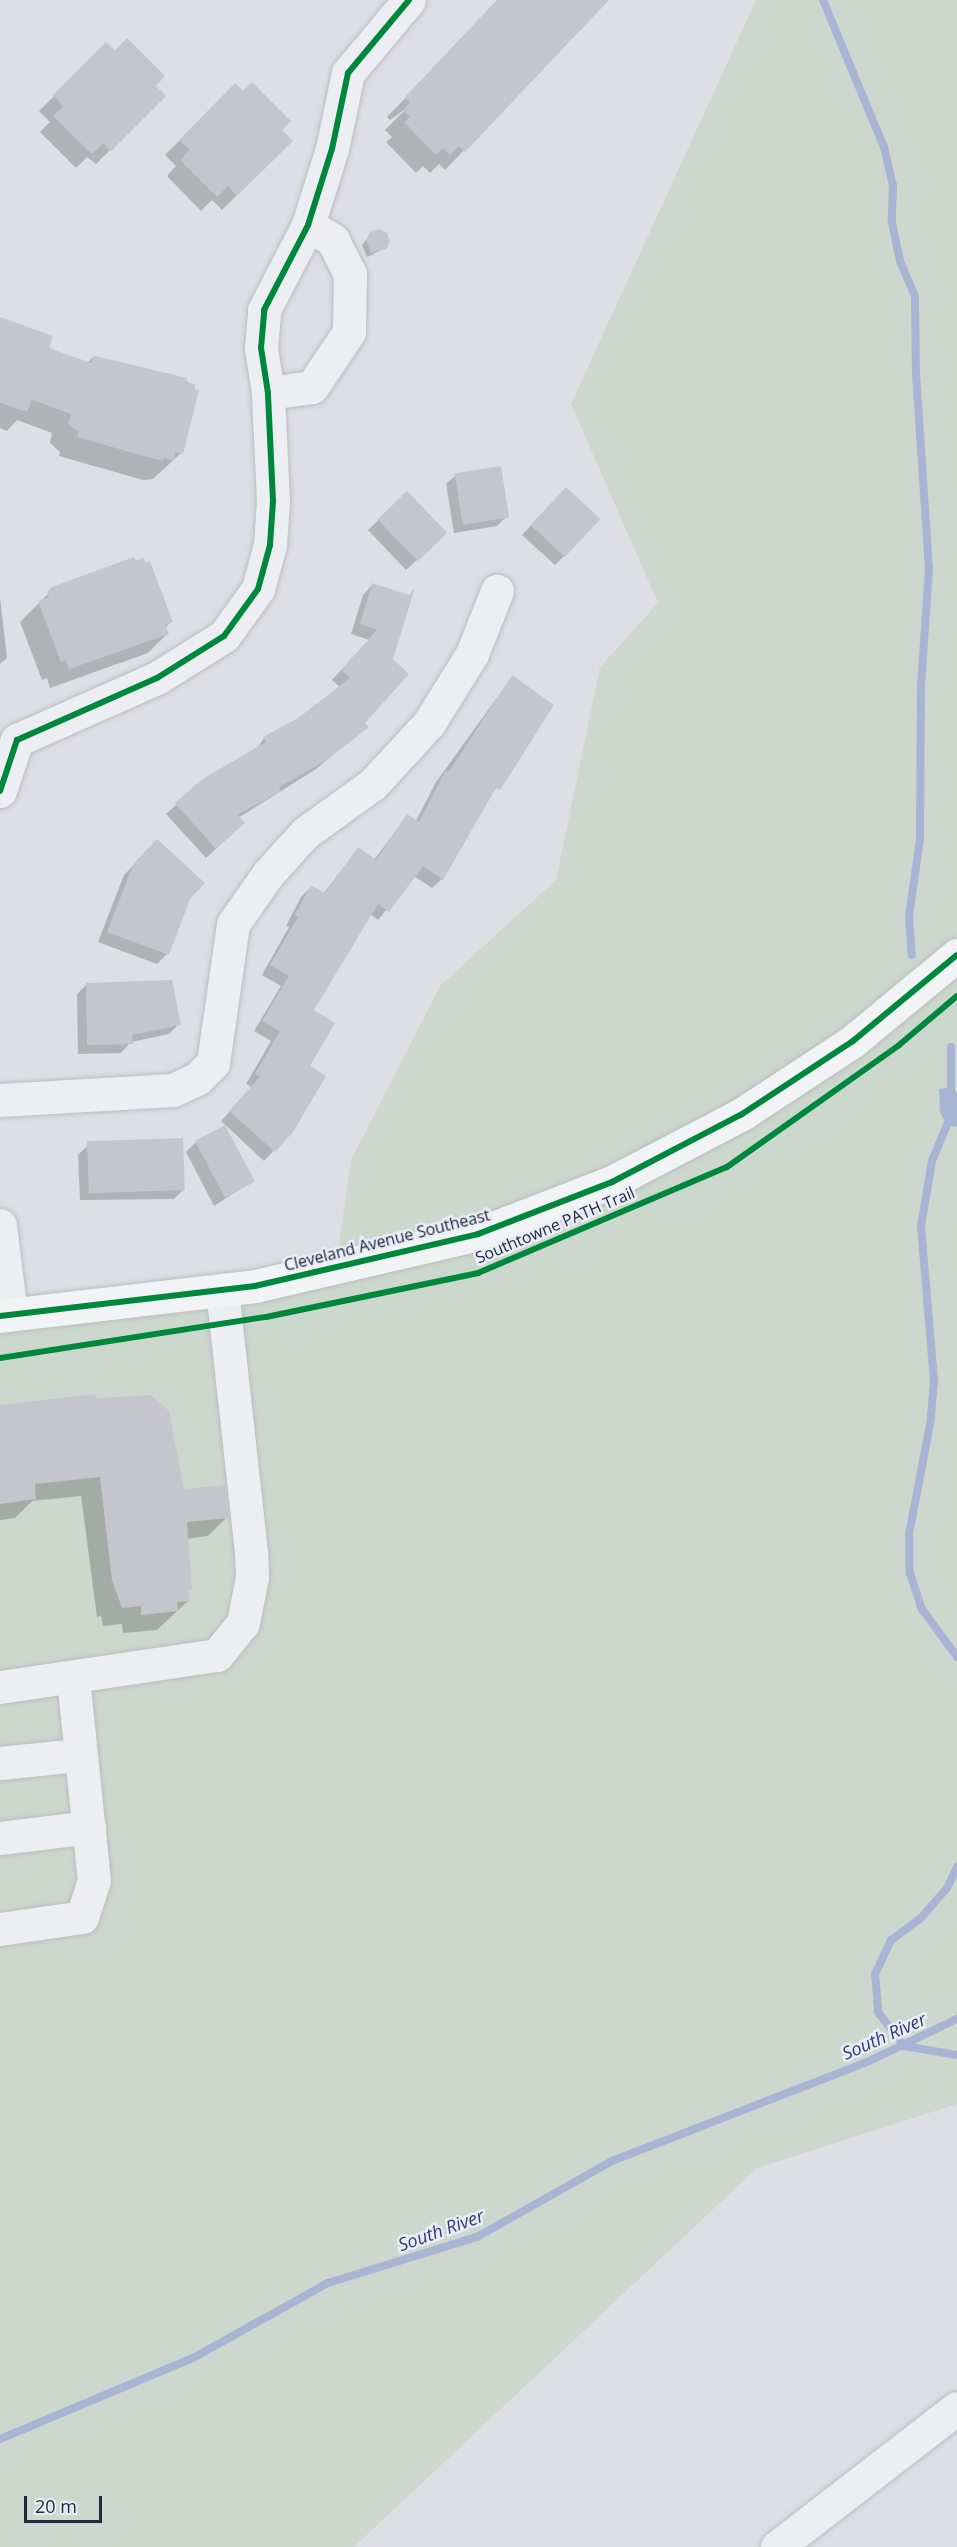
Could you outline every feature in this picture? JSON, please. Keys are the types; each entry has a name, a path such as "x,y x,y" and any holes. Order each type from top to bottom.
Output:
{"main road":[{"name":"Cleveland Avenue Southeast","path":"5,1315 255,1286 478,1234 612,1182 742,1114 854,1041 957,955"}],"street":[{"path":"0,791 17,740 157,678 215,642 224,636 258,589 270,545 273,501 268,393 261,348 264,310 308,225 332,149 348,73 409,0"},
{"path":"268,393 312,387 349,332 350,274 333,240 308,225"},
{"path":"0,1100 173,1090 197,1078 213,1063 233,924 268,874 305,833 373,784 429,723 472,654 497,591"},
{"path":"0,1225 5,1315"},
{"path":"0,1688 217,1655 243,1623 252,1576 251,1552 222,1290"},
{"path":"0,1929 82,1917 94,1881 89,1827 78,1755 73,1677"},
{"path":"0,1763 78,1755"},
{"path":"0,1838 89,1827"},
{"path":"777,2547 957,2408"}],"shaded area":[{"path":"756,0 957,0 957,2104 757,2168 354,2547 0,2547 0,1325 338,1252 351,1160 440,986 556,880 600,667 658,603 571,404"}],"water":[{"path":"945,1088 957,1092 957,1127 947,1125 940,1112 939,1089"}],"building":[{"path":"497,0 609,0 465,152 459,146 450,155 443,148 436,155 404,122 410,117 403,110 410,102 405,97"},
{"path":"127,38 165,76 156,86 166,96 111,151 103,143 92,154 53,116 63,106 53,95 106,42 115,50"},
{"path":"252,82 291,121 282,130 293,141 237,196 228,186 217,197 180,160 190,150 179,140 235,83 243,91"},
{"path":"380,229 387,233 390,241 386,249 371,253 366,239 371,231"},
{"path":"0,317 53,336 49,348 91,363 93,356 100,357 187,378 186,382 195,384 194,389 199,390 183,454 176,452 173,460 164,458 163,461 144,456 77,437 79,432 68,424 71,414 32,400 27,412 0,403"},
{"path":"501,466 509,517 463,525 455,473"},
{"path":"566,487 600,519 565,557 531,525"},
{"path":"407,491 447,533 418,561 378,519"},
{"path":"134,557 136,561 144,557 145,562 150,561 173,622 165,625 169,634 69,669 66,660 61,662 38,601 49,597 47,592 52,587"},
{"path":"372,583 409,595 415,588 393,659 409,674 365,723 369,727 327,760 279,787 281,791 237,815 245,823 216,849 175,803 201,780 266,742 263,737 298,718 350,678 341,670 377,630 360,624"},
{"path":"512,675 554,705 500,790 496,788 443,880 423,866 389,912 378,904 314,1010 335,1023 310,1066 326,1076 293,1132 275,1152 229,1111 260,1077 255,1074 280,1031 262,1021 289,976 270,965 298,917 295,915 311,885 325,893 358,847 376,860 407,814 419,822 446,770 449,772"},
{"path":"157,839 205,883 190,899 169,955 107,932 134,863"},
{"path":"172,980 181,1025 132,1035 133,1044 87,1045 86,983"},
{"path":"225,1125 255,1182 225,1197 195,1141"},
{"path":"183,1138 185,1190 89,1193 87,1141"},
{"path":"95,1394 96,1398 151,1395 169,1411 184,1489 225,1485 228,1518 187,1522 192,1590 188,1590 190,1601 177,1602 178,1611 141,1615 141,1606 122,1608 112,1580 100,1477 35,1484 36,1499 0,1504 0,1405"}],"waterway":[{"path":"823,0 884,147 893,185 892,223 900,261 915,297 916,374 929,568 921,684 920,839 909,916 912,955"},
{"path":"951,1047 951,1100"},
{"path":"951,1115 932,1161 921,1226 934,1381 931,1419 909,1534 910,1573 922,1609 957,1657"},
{"path":"957,1867 947,1888 922,1917 891,1940 875,1974 878,2012 904,2046 957,2055"},
{"name":"South River","path":"0,2439 193,2358 328,2283 477,2237 612,2161 865,2063 957,2019"}],"cycle path":[{"path":"0,791 17,740 157,678 224,636 258,589 270,545 273,501 268,393 261,348 264,310 308,225 332,149 348,73 409,0"},
{"name":"Southtowne PATH Trail","path":"0,1316 255,1286 478,1234 612,1182 742,1114 853,1041 957,955"},
{"name":"Southtowne PATH Trail","path":"0,1358 266,1317 478,1273 727,1167 899,1045 957,996"}]}
